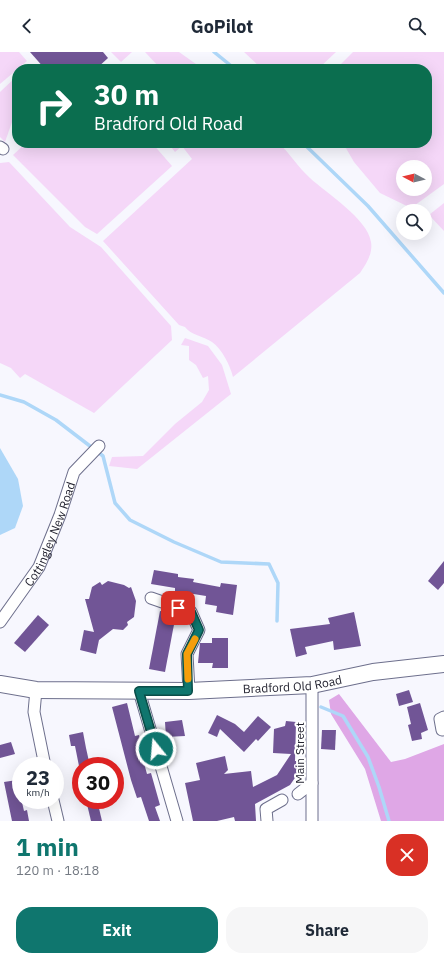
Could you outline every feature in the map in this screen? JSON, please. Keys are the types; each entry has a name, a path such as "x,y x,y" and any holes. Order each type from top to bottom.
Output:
{"main road":[{"name":"Bradford Old Road","path":"139,691 188,691 312,685 373,672 444,664"},
{"path":"0,684 36,690 139,691"}],"street":[{"name":"Cottingley New Road","path":"0,622 39,567 60,515 74,472 98,446"},
{"path":"150,598 191,612 199,630 187,654 188,691"},
{"name":"Main Street","path":"312,685 312,821"},
{"path":"36,690 34,712 44,757"},
{"path":"139,691 177,821"},
{"path":"442,730 440,719 444,717"},
{"path":"298,794 312,783"},
{"path":"267,821 266,809 282,800"},
{"path":"55,809 58,821"}],"shaded area":[{"path":"0,52 19,52 27,61 23,64 12,64 12,74 0,84"},
{"path":"111,52 132,52 121,62"},
{"path":"145,52 179,52 196,64 156,64"},
{"path":"244,52 336,52 323,64 257,64"},
{"path":"353,52 444,52 444,184 432,193 432,160 396,160 396,196 428,196 416,204 403,204 380,193 354,162 346,148 432,148 432,64 341,64"},
{"path":"12,81 12,122 5,142 0,137 0,92"},
{"path":"21,148 156,148 172,166 97,234 85,227 13,155"},
{"path":"172,148 180,148 175,152"},
{"path":"184,148 283,148 310,178 355,216 368,233 371,242 370,255 360,273 233,377 230,367 216,345 179,325 103,241 192,159"},
{"path":"9,162 70,227 101,247 171,326 172,340 94,413 25,374 20,378 11,368 0,363 0,163"},
{"path":"444,203 444,231 432,218 432,213"},
{"path":"185,338 208,346 222,365 231,394 137,469 109,466 112,457 143,456 175,424 202,402 209,390 208,376 203,378 196,365 189,360 189,346 181,345"},
{"path":"339,694 391,762 405,759 444,744 444,821 381,821 365,769 331,714 329,700"}],"water":[{"path":"0,448 18,479 23,506 15,528 0,535"}],"building":[{"path":"30,52 103,52 108,58 101,64 41,64"},
{"path":"444,561 444,583 438,590 428,581"},
{"path":"154,570 178,574 178,577 194,579 193,582 220,587 221,583 237,585 233,615 216,612 217,606 205,604 206,596 175,591 175,588 151,584"},
{"path":"108,581 124,585 129,588 131,587 136,601 134,617 127,622 128,625 123,630 113,629 99,640 96,654 80,650 84,630 94,632 85,599 89,599 92,587 100,582 102,585"},
{"path":"160,611 176,614 165,672 149,669"},
{"path":"354,612 361,646 334,650 333,641 305,647 307,654 296,657 290,629 330,624 328,618"},
{"path":"38,615 49,625 25,652 14,643"},
{"path":"212,638 228,638 228,668 212,668 213,663 198,663 200,643 212,643"},
{"path":"409,690 413,702 399,706 396,694"},
{"path":"127,703 135,736 139,735 141,744 139,745 147,774 151,773 160,805 155,807 160,821 149,821 141,797 137,798 131,780 112,707"},
{"path":"420,703 428,730 421,733 422,739 412,741 408,725 411,724 407,707"},
{"path":"217,715 235,724 244,732 258,716 271,727 258,741 256,739 244,752 220,729 217,737 208,733"},
{"path":"182,720 185,736 166,737 165,722"},
{"path":"286,721 296,722 295,761 299,761 299,772 290,785 255,804 256,821 235,821 234,817 217,821 193,821 185,783 200,780 196,763 225,756 228,770 224,774 251,771 253,787 277,775 291,754 273,753 274,729 285,726"},
{"path":"322,730 336,730 335,750 321,749"},
{"path":"83,732 88,757 77,757 75,746 71,746 69,735"},
{"path":"11,742 15,754 0,758 0,745"},
{"path":"12,781 12,809 27,810 29,821 12,821 4,782"},
{"path":"88,809 99,809 102,821 91,821"}],"waterway":[{"path":"214,52 229,64"},
{"path":"308,148 368,206 444,293"},
{"path":"0,395 24,402 56,420 103,456 115,503 130,520 174,542 221,562 269,564 278,583 277,621"},
{"path":"321,707 343,716 368,757 389,821"}],"slow traffic":[{"path":"188,679 187,654 195,639"}],"route":[{"path":"156,749 139,691 188,691 187,654 199,630 191,612 178,608"}]}
